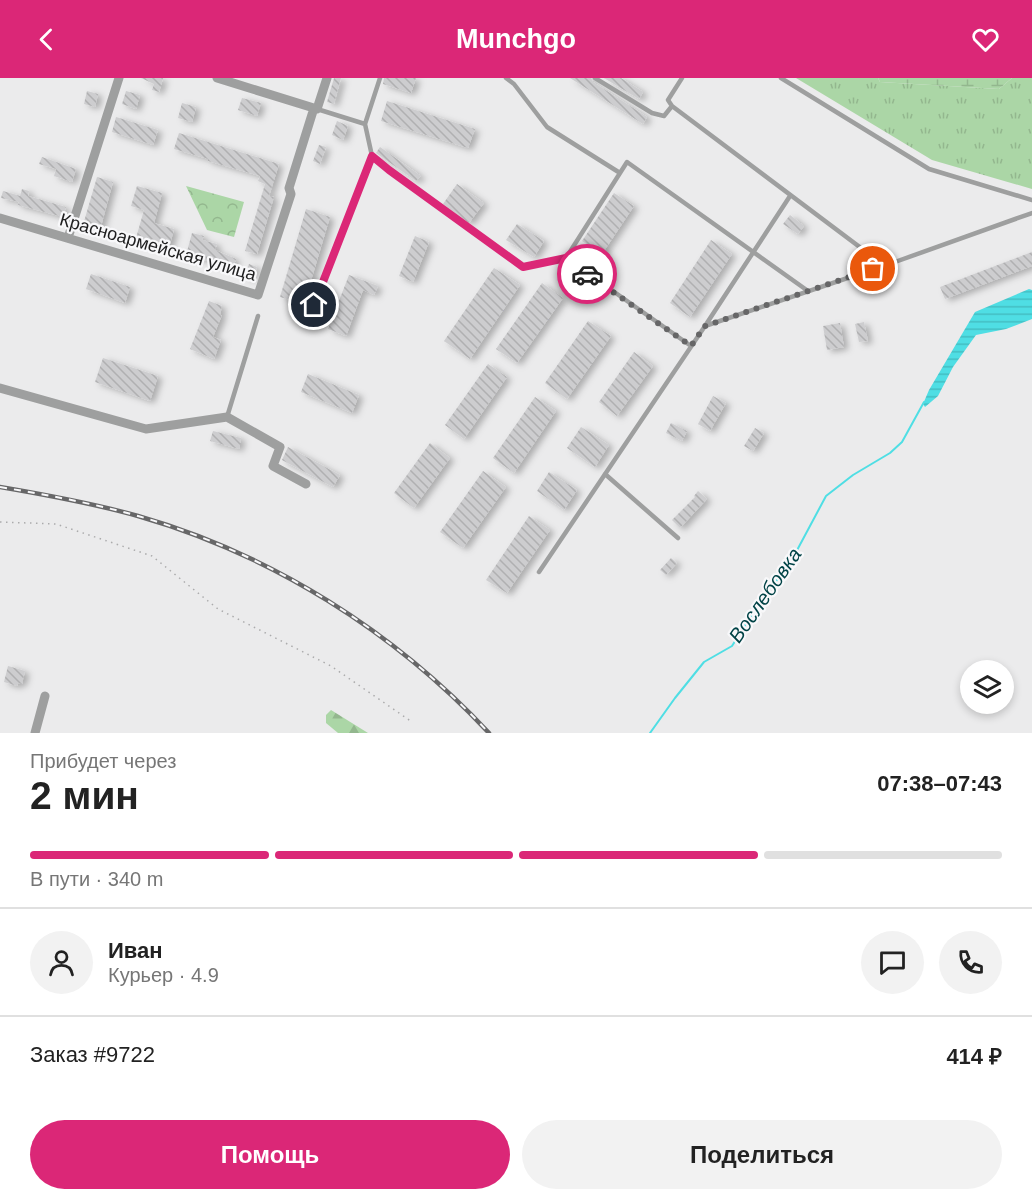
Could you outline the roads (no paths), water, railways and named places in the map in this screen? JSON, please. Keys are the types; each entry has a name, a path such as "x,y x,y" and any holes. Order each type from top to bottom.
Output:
{"street":[{"path":"68,238 119,78"},
{"path":"217,78 316,108 327,78"},
{"name":"Красноармейская улица","path":"0,218 258,295 291,194 289,188 316,108"},
{"path":"0,388 146,429 227,417 280,447 273,466 306,484"},
{"path":"35,733 45,696"}],"lane":[{"path":"314,305 372,156 366,124 380,78"},
{"path":"506,78 514,84 547,127 620,173"},
{"path":"595,78 652,113 664,116 672,106"},
{"path":"682,78 668,100 672,106 873,257 895,262"},
{"path":"781,78 929,169 1032,200"},
{"path":"316,108 366,124"},
{"path":"372,156 523,267 566,258 627,162 808,291"},
{"path":"539,572 790,196"},
{"path":"705,326 1032,213"},
{"path":"566,258 691,346"},
{"path":"227,417 258,316"},
{"path":"605,474 678,538"}],"water":[{"path":"1029,289 1032,290 1032,319 1006,329 976,335 953,367 938,396 925,407 923,404 929,390 975,312"}],"waterway":[{"name":"Вослебовка","path":"650,733 704,662 732,646 766,592 787,569 826,496 853,475 890,453 902,442 924,402"}],"railway":[{"path":"0,487 87,503 138,516 187,532 283,575 372,630 452,696 489,733"}]}
